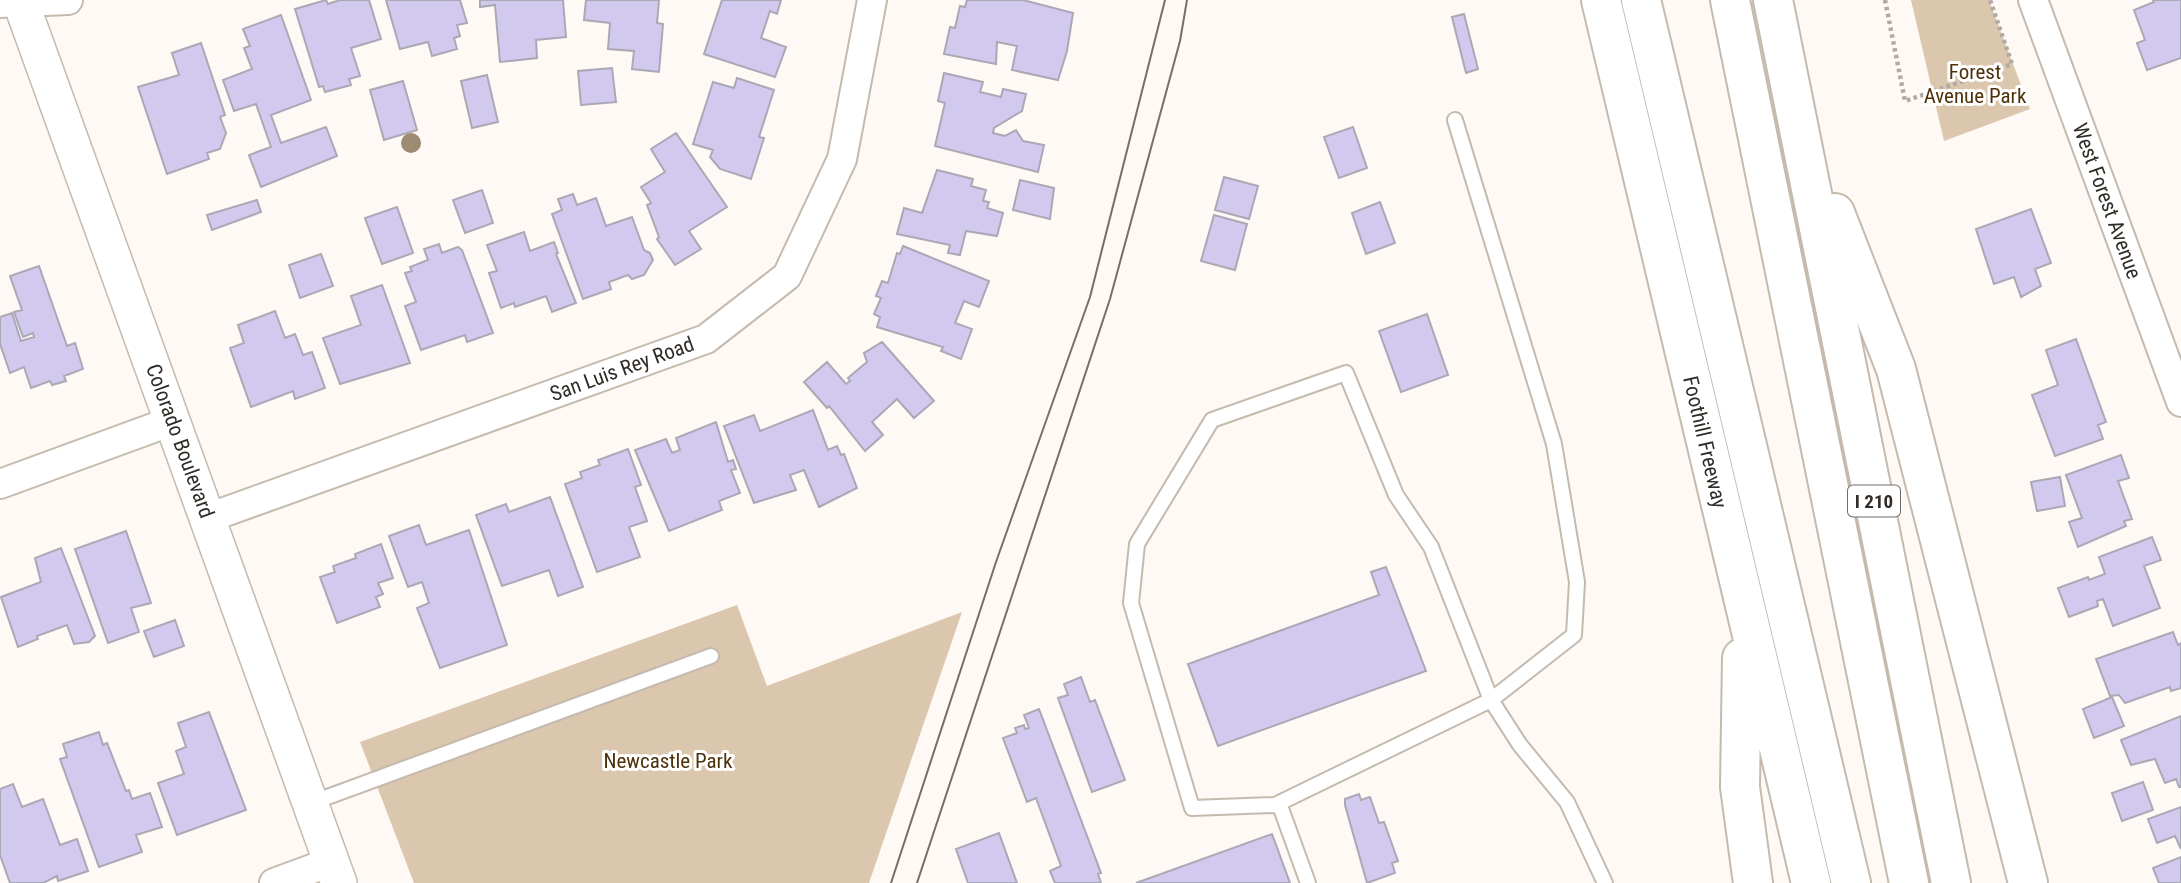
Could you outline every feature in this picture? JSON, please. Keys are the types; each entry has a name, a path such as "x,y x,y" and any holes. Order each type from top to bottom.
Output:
{"highway":[{"name":"Foothill Freeway","path":"1601,0 1811,883"},
{"path":"1641,0 1851,883"},
{"path":"1730,0 1909,883"},
{"name":"I 210","path":"1773,0 1951,883"},
{"path":"1798,119 1896,369 2028,883"},
{"path":"1742,600 1740,787 1753,883"}],"street":[{"path":"14,2 68,0"},
{"name":"San Luis Rey Road","path":"208,518 706,339 777,284 787,276 842,159 872,0"},
{"name":"West Forest Avenue","path":"2032,0 2181,402"},
{"name":"Colorado Boulevard","path":"14,2 208,518 335,873"},
{"path":"0,484 172,421"},
{"path":"274,883 335,873"}],"lane":[{"path":"1455,120 1554,444 1577,582 1574,635 1491,700 1279,803 1192,808 1130,603 1137,544 1212,420 1346,373 1396,495 1431,547 1491,700 1520,745 1567,802 1605,883"},
{"path":"310,804 710,656"},
{"path":"1279,803 1308,883"}],"path":[{"path":"1885,0 1905,101 2012,64 1990,0"}],"green space":[{"name":"Forest Avenue Park","path":"1911,0 1989,0 2030,109 1944,141"},
{"name":"Newcastle Park","path":"737,605 767,686 962,612 869,883 414,883 360,742"}],"building":[{"path":"326,0 328,4 340,0 369,0 381,39 351,48 360,76 349,79 351,85 325,92 323,86 319,87 295,9"},
{"path":"386,0 460,0 467,23 457,25 460,36 454,38 457,49 432,56 428,42 400,49"},
{"path":"480,0 563,0 566,37 536,40 537,58 500,62 495,5 480,7"},
{"path":"586,0 659,0 657,23 663,24 659,72 632,69 634,51 608,49 610,23 584,20"},
{"path":"722,0 781,0 777,14 770,11 761,38 786,47 775,77 704,54"},
{"path":"967,0 1023,0 1073,13 1067,51 1058,80 1012,70 1017,46 997,42 996,64 944,54 950,27 955,28 960,6 965,7"},
{"path":"2153,0 2181,0 2181,58 2147,70 2137,43 2145,40 2134,10 2154,2"},
{"path":"1464,14 1478,69 1466,73 1452,17"},
{"path":"281,15 311,100 271,115 281,143 326,127 337,156 261,187 249,155 271,147 256,104 234,111 223,80 252,69 244,48 250,46 243,29"},
{"path":"201,43 225,115 220,117 226,133 220,149 207,153 209,159 167,174 138,87 179,75 172,53"},
{"path":"612,68 616,102 581,105 578,71"},
{"path":"944,73 983,82 980,92 1001,97 1003,89 1026,94 1022,111 994,128 993,133 1005,136 1016,130 1023,141 1044,145 1038,172 935,146 945,103 938,101"},
{"path":"487,75 498,122 472,128 461,81"},
{"path":"737,78 774,90 759,137 764,138 751,179 720,169 710,157 713,150 693,144 713,82 734,88"},
{"path":"403,81 417,130 384,140 370,90"},
{"path":"1353,127 1367,168 1339,178 1324,137"},
{"path":"676,133 727,207 689,231 701,249 675,265 657,239 659,237 647,205 651,203 641,187 665,172 651,149"},
{"path":"937,170 973,179 971,186 986,190 983,201 989,202 987,208 1003,213 997,236 966,231 960,255 948,253 950,245 897,234 904,208 922,213"},
{"path":"1224,177 1258,186 1249,219 1215,210"},
{"path":"1020,180 1054,188 1050,219 1013,210"},
{"path":"482,190 493,223 465,233 453,200"},
{"path":"573,194 577,205 596,198 606,226 632,217 644,250 650,253 653,260 644,275 632,279 628,275 609,282 611,289 583,299 552,214 562,210 558,199"},
{"path":"257,200 261,212 212,230 207,215"},
{"path":"1380,202 1395,243 1366,254 1352,213"},
{"path":"397,207 413,253 382,264 365,218"},
{"path":"2031,209 2051,263 2035,269 2041,286 2021,297 2014,277 1994,284 1976,229"},
{"path":"1214,215 1247,224 1235,270 1201,261"},
{"path":"524,232 530,251 554,242 558,253 556,254 576,303 552,312 546,296 515,307 514,303 501,308 489,273 497,271 487,245"},
{"path":"439,244 442,253 458,247 462,250 493,333 467,342 465,335 421,350 405,306 416,302 405,273 412,271 410,267 428,260 424,249"},
{"path":"903,246 989,281 979,307 964,301 955,323 972,329 961,359 941,351 943,347 877,327 880,317 874,314 881,298 876,296 882,281 888,283 897,253 900,254"},
{"path":"321,254 333,286 300,298 289,265"},
{"path":"39,266 67,346 75,343 83,369 64,376 66,381 52,385 50,381 31,388 24,367 10,373 0,344 0,317 12,313 21,341 34,337 33,333 23,337 14,312 22,310 10,276"},
{"path":"382,285 410,363 340,384 323,338 361,325 351,296"},
{"path":"275,311 285,338 295,334 303,355 312,352 325,388 295,399 293,391 251,407 230,348 244,343 238,325"},
{"path":"1427,314 1448,375 1401,392 1379,331"},
{"path":"2076,339 2106,422 2098,425 2103,439 2055,456 2032,395 2058,385 2046,350"},
{"path":"882,342 934,401 914,418 897,399 872,422 883,435 865,451 829,406 827,408 804,382 827,362 846,384 850,381 848,378 867,362 864,353"},
{"path":"813,410 828,450 837,446 841,455 844,454 857,488 819,507 804,470 790,475 796,490 754,503 724,426 754,415 760,431"},
{"path":"716,422 728,462 733,460 736,469 731,470 740,493 719,501 722,510 669,531 635,450 666,439 672,453 680,450 676,438"},
{"path":"628,449 641,485 635,487 647,521 629,527 640,557 597,572 565,484 582,478 580,472 600,465 598,460"},
{"path":"2121,455 2129,478 2118,481 2132,519 2124,521 2126,526 2078,547 2069,522 2082,518 2066,475"},
{"path":"2060,477 2065,506 2037,511 2031,482"},
{"path":"550,497 583,587 558,596 549,570 502,586 476,515 506,504 509,512"},
{"path":"419,525 426,545 469,530 507,645 440,668 417,608 429,603 422,582 408,587 389,536"},
{"path":"126,531 151,603 131,608 139,632 108,643 75,549"},
{"path":"2152,537 2161,560 2144,566 2160,608 2113,626 2103,599 2097,601 2098,606 2069,617 2058,588 2105,574 2099,557"},
{"path":"381,544 393,578 378,583 383,594 376,597 380,607 337,623 320,577 335,572 333,566 356,558 355,554"},
{"path":"61,548 95,636 89,642 74,644 67,625 37,636 38,639 18,647 1,597 41,582 35,558"},
{"path":"1386,567 1426,671 1218,746 1188,664 1379,595 1371,572"},
{"path":"175,620 184,646 154,657 144,631"},
{"path":"2173,632 2178,645 2181,643 2181,688 2171,691 2170,687 2125,703 2119,695 2110,696 2096,659"},
{"path":"1081,677 1090,702 1095,700 1125,780 1092,792 1058,698 1068,695 1064,684"},
{"path":"2112,697 2124,726 2094,738 2083,709"},
{"path":"1039,709 1101,873 1098,874 1101,883 1055,883 1050,871 1061,866 1036,798 1027,802 1003,738 1017,733 1015,728 1024,725 1025,729 1029,728 1024,715"},
{"path":"209,712 246,810 177,835 158,783 184,774 176,751 186,747 178,723"},
{"path":"2181,716 2179,787 2176,779 2165,783 2155,759 2131,765 2121,740"},
{"path":"99,732 103,745 107,743 126,791 129,790 132,799 150,793 162,827 136,835 142,852 99,867 60,759 67,757 63,744"},
{"path":"2143,782 2153,810 2122,821 2112,793"},
{"path":"13,784 22,807 43,799 60,845 77,839 88,871 58,881 57,876 43,883 10,883 0,855 0,789"},
{"path":"1359,794 1361,800 1370,797 1379,823 1384,822 1398,861 1392,863 1395,873 1367,883 1345,805 1345,799"},
{"path":"2181,807 2181,849 2175,836 2157,843 2148,819"},
{"path":"999,833 1017,883 968,883 956,849"},
{"path":"1272,834 1290,883 1136,883"},
{"path":"2181,857 2181,883 2159,883 2153,868"}],"tram line":[{"path":"891,883 996,562 1090,297 1165,0"},
{"path":"917,883 1110,299 1180,41 1187,0"}]}
